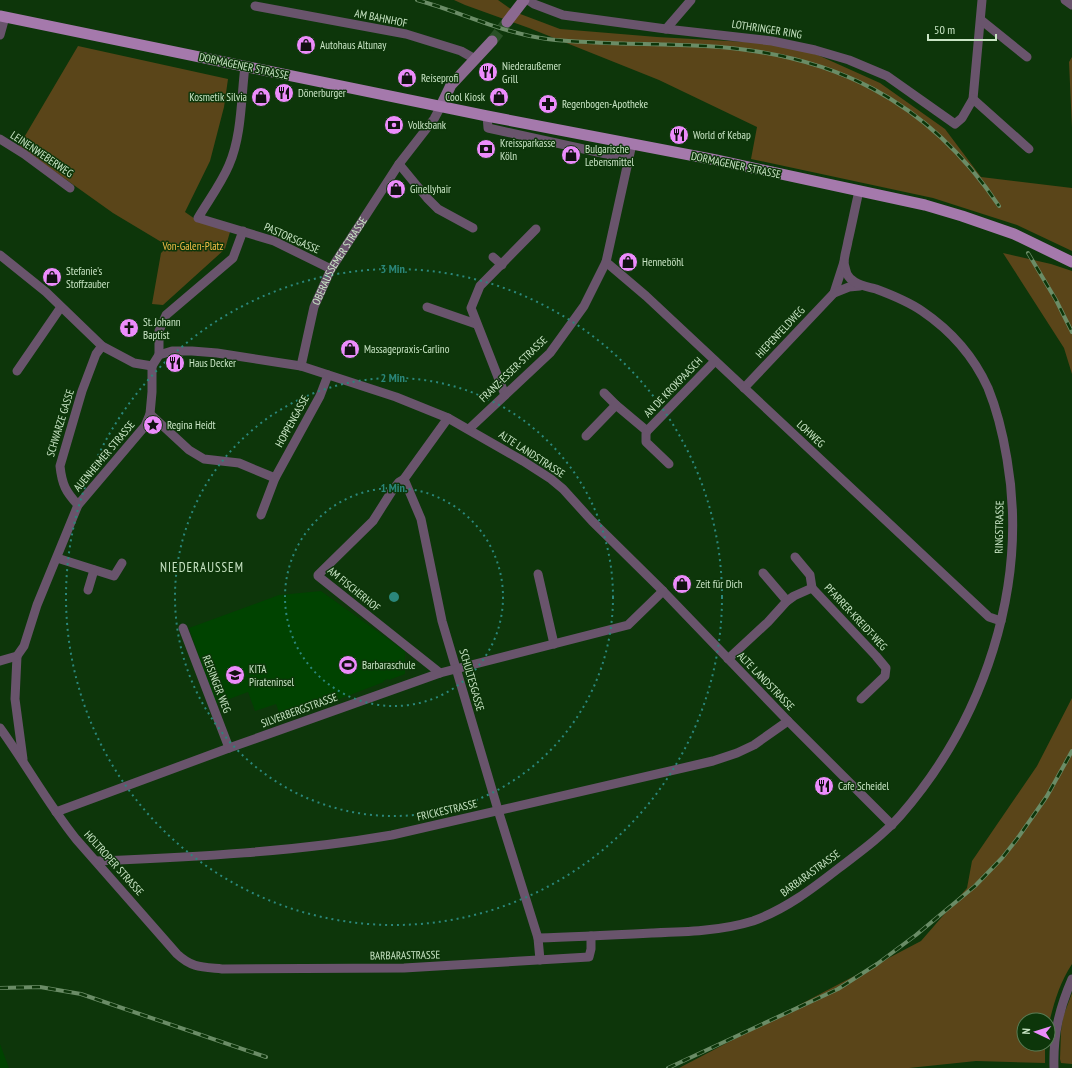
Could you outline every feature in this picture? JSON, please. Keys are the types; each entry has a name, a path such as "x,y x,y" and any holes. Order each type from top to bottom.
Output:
{"main road":[{"path":"507,22 524,0"},
{"name":"DORMAGENER STRASSE","path":"2,16 925,205 1014,234 1072,262"},
{"name":"OBERAUSSEMER STRASSE","path":"441,106 451,85 492,41"}],"street":[{"name":"LOTHRINGER RING","path":"528,0 534,4 563,15 772,41 815,50 849,60 888,76 955,124 962,118 973,99 982,0"},
{"path":"666,29 690,0"},
{"path":"1065,0 1072,5"},
{"name":"AM BAHNHOF","path":"255,6 406,34 461,51 475,59"},
{"path":"0,35 2,16"},
{"path":"981,20 1027,57"},
{"name":"PASTORSGASSE","path":"245,66 238,128 233,152 224,175 198,218 274,242 331,269"},
{"path":"973,99 1029,149"},
{"name":"OBERAUSSEMER STRASSE","path":"301,366 314,310 331,269 399,164 434,119 441,106"},
{"path":"487,116 488,128 629,159"},
{"name":"LEINENWEBERWEG","path":"0,139 24,154 70,188"},
{"name":"FRANZ-ESSER-STRASSE","path":"469,429 550,353 584,306 606,262 632,144"},
{"path":"399,164 426,198 438,209 473,228"},
{"path":"834,293 844,262 859,191"},
{"path":"506,395 476,324 471,308 480,286 536,229"},
{"path":"0,255 61,307 102,346 134,363 152,366 159,354 159,331 166,315 233,258 243,231"},
{"path":"493,257 502,265"},
{"name":"LOHWEG","path":"606,262 646,296 989,616 1001,621"},
{"name":"RINGSTRASSE","path":"844,262 848,275 852,281 879,290 907,302 921,310 950,334 973,360 989,391 1003,436 1010,475 1013,512 1010,569 1006,600 996,640 984,675 958,732 932,775 892,825"},
{"path":"834,293 849,287 863,285"},
{"name":"HIEPENFELDWEG","path":"744,388 834,293"},
{"path":"17,371 61,307"},
{"path":"427,307 476,324"},
{"name":"SCHWARZE GASSE","path":"78,505 64,488 60,466 82,391 96,354 102,346"},
{"name":"ALTE LANDSTRASSE","path":"159,354 172,351 217,353 301,366 396,397 448,418 523,461 551,479 563,489 592,521 663,591 788,721 892,825"},
{"name":"AN DE KROKPAASCH","path":"669,464 646,442 646,434 715,361"},
{"name":"AUENHEIMER STRASSE","path":"17,656 24,646 37,605 78,505 145,426 150,414 152,366"},
{"name":"HOPPENGASSE","path":"261,515 275,478 320,396 328,375"},
{"name":"AN DE KROKPAASCH","path":"604,394 648,431"},
{"path":"586,436 616,405"},
{"path":"150,414 189,450 204,459 239,463 275,478"},
{"path":"404,479 448,418"},
{"name":"AM FISCHERHOF","path":"404,479 399,482 392,491 373,521 318,576 440,673"},
{"name":"SCHULTESGASSE","path":"404,479 421,519 438,605 498,810 538,938 540,960"},
{"name":"PFARRER-KREIDT-WEG","path":"795,557 810,576 812,588 886,668 885,676 861,700"},
{"path":"57,558 114,576 122,563"},
{"path":"88,590 94,570"},
{"path":"763,573 788,601"},
{"path":"538,574 554,644"},
{"name":"PFARRER-KREIDT-WEG","path":"728,659 788,601 794,596 812,588"},
{"name":"SILVERBERGSTRASSE","path":"56,812 229,748 440,673 628,625 663,591"},
{"name":"REISINGER WEG","path":"183,628 229,748"},
{"path":"0,661 17,656"},
{"name":"HOLTROPER STRASSE","path":"17,656 15,700 23,760"},
{"name":"FRICKESTRASSE","path":"96,861 262,852 341,843 392,835 713,761 737,753 754,745 788,721"},
{"name":"HOLTROPER STRASSE","path":"0,728 23,760 56,812 76,839 184,960 191,965 201,967"},
{"name":"BARBARASTRASSE","path":"538,938 692,931 722,928 753,920 792,903 870,844 892,825"},
{"name":"BARBARASTRASSE","path":"201,967 222,969 404,968 589,957 591,949 591,936"},
{"path":"1054,1068 1055,1039 1059,1015 1064,996 1072,979"}],"shaded area":[{"name":"Barbaraschule","path":"321,591 405,651 405,674 389,680 388,679 383,681 384,682 282,721 276,704 255,711 248,692 216,704 189,628 279,595"},
{"path":"0,1044 9,1068 0,1068"}],"green space":[{"path":"454,0 498,0 515,12 560,29 657,37 766,43 811,52 880,83 945,129 981,177 1072,188 1072,251 1017,225 933,198 751,159 757,127 659,80"},
{"name":"Von-Galen-Platz","path":"78,46 228,79 224,107 210,161 185,212 198,221 230,232 225,249 163,305 152,304 161,253 168,246 113,213 19,146"},
{"path":"1072,57 1072,128 1069,62"},
{"path":"1003,253 1051,264 1072,271 1072,374 1064,348"},
{"path":"1072,698 1072,964 1057,994 1052,1012 1016,1012 1016,1052 1045,1052 1045,1063 976,1061 909,1068 679,1068 921,941 967,888 972,861 1037,766"},
{"path":"1072,993 1072,1064 1061,1063 1060,1059 1063,1017"}],"tunnel":[{"path":"492,41 507,22"}],"railway":[{"path":"417,0 514,32 547,39 586,42 705,46 751,51 795,59 835,72 873,89 908,111 941,137 971,169 999,206"},
{"path":"1028,253 1056,300 1072,332"},
{"path":"668,1068 838,989 877,964 916,935 975,886 1002,858 1047,796 1072,751"},
{"path":"0,988 40,987 81,994 266,1057"}],"place":[{"name":"Autohaus Altunay","path":"306,45"},
{"name":"Niederaußemer Grill","path":"488,72"},
{"name":"Reiseprofi","path":"407,78"},
{"name":"Dönerburger","path":"284,93"},
{"name":"Kosmetik Silvia","path":"261,97"},
{"name":"Cool Kiosk","path":"499,97"},
{"name":"Regenbogen-Apotheke","path":"548,104"},
{"name":"Volksbank","path":"394,125"},
{"name":"World of Kebap","path":"679,135"},
{"name":"Kreissparkasse Köln","path":"486,149"},
{"name":"Bulgarische Lebensmittel","path":"571,155"},
{"name":"Ginellyhair","path":"396,189"},
{"name":"Henneböhl","path":"628,262"},
{"name":"Stefanie's Stoffzauber","path":"52,277"},
{"name":"St. Johann Baptist","path":"129,328"},
{"name":"Massagepraxis-Carlino","path":"350,349"},
{"name":"Haus Decker","path":"175,363"},
{"name":"Regina Heidt","path":"153,425"},
{"name":"Zeit für Dich","path":"682,584"},
{"name":"Barbaraschule","path":"348,665"},
{"name":"KITA Pirateninsel","path":"235,675"},
{"name":"Cafe Scheidel","path":"824,786"}],"district":[{"name":"NIEDERAUSSEM","path":"202,567"}]}
